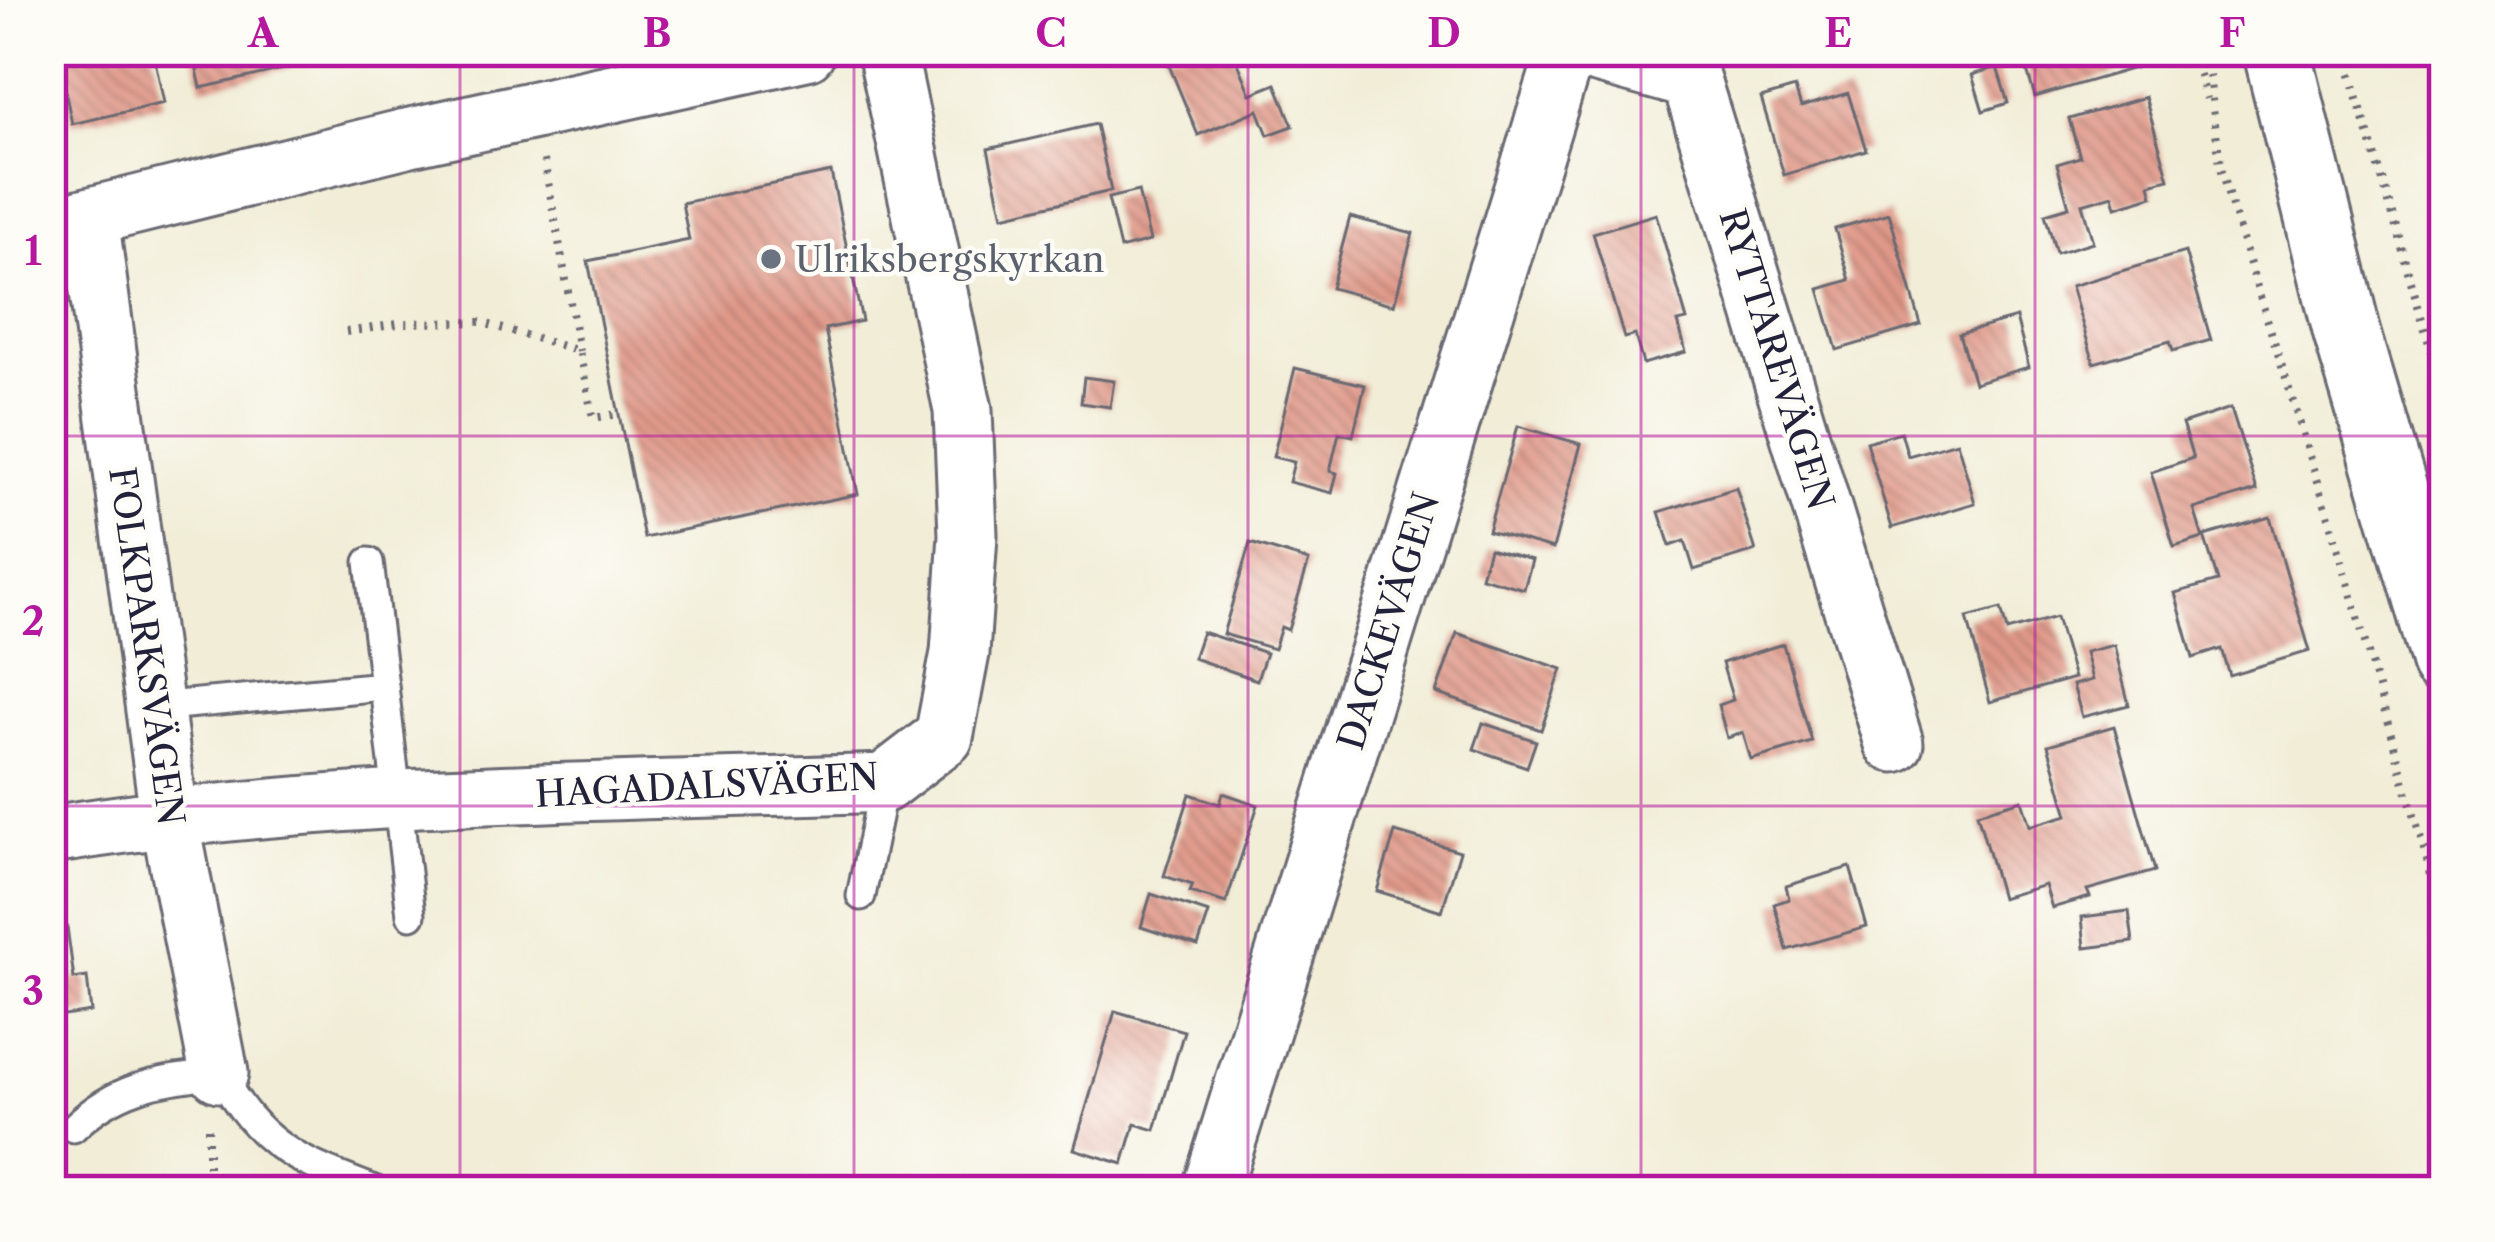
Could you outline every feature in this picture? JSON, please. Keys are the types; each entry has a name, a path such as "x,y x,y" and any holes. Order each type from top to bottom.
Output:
{"main road":[{"path":"2248,51 2347,332"},
{"path":"2277,51 2347,332 2444,660"}],"street":[{"path":"70,221 406,138 806,51"},
{"name":"HAGADALSVÄGEN","path":"51,835 169,815 399,801 884,783 944,737 960,653 968,535 963,410 887,51"},
{"name":"DACKEVÄGEN","path":"1211,1191 1566,51"},
{"name":"RYTTAREVÄGEN","path":"1586,51 1691,80 1894,743"},
{"name":"FOLKPARKSVÄGEN","path":"70,221 169,815 219,1073"}],"lane":[{"path":"369,562 411,915"},
{"path":"154,707 384,686"},
{"path":"862,896 884,783"},
{"path":"73,1128 124,1090 219,1073 242,1113 267,1139 321,1169 377,1191"}],"path":[{"path":"2192,51 2212,118"},
{"path":"2206,51 2221,172 2332,526 2444,921"},
{"path":"2344,51 2444,395"},
{"path":"535,111 593,418 619,414"},
{"path":"346,332 405,323 480,322 579,351"}],"building":[{"path":"57,51 153,51 164,103 72,124"},
{"path":"193,51 344,51 345,55 201,88"},
{"path":"1163,51 1233,51 1251,94 1276,84 1293,126 1268,135 1258,110 1198,135"},
{"path":"2021,51 2131,51 2135,68 2035,97"},
{"path":"1997,67 2008,103 1983,111 1972,75"},
{"path":"1795,88 1801,107 1848,93 1866,150 1784,175 1761,98"},
{"path":"2145,97 2169,179 2150,184 2153,196 2116,207 2113,195 2082,204 2093,242 2056,253 2045,214 2069,207 2057,164 2080,157 2069,119"},
{"path":"1096,124 1111,191 1003,216 988,149"},
{"path":"831,172 862,321 825,329 858,494 644,538 588,261 689,240 682,203"},
{"path":"1138,191 1150,241 1120,249 1108,198"},
{"path":"1889,213 1921,325 1837,350 1819,289 1850,280 1835,229"},
{"path":"1656,214 1687,320 1678,322 1686,352 1643,364 1635,335 1624,338 1593,233"},
{"path":"1350,217 1413,233 1394,305 1331,288"},
{"path":"2185,252 2211,340 2173,351 2170,341 2094,363 2071,286"},
{"path":"2016,318 2029,367 1974,383 1959,334"},
{"path":"1295,368 1365,385 1353,436 1339,433 1330,471 1337,473 1332,493 1289,482 1294,462 1273,457"},
{"path":"1084,377 1114,381 1110,407 1081,403"},
{"path":"2231,408 2257,490 2194,509 2203,538 2174,547 2151,472 2193,458 2182,424"},
{"path":"1518,426 1581,444 1553,549 1488,531"},
{"path":"1901,432 1908,456 1957,442 1975,503 1892,528 1866,442"},
{"path":"1736,488 1756,551 1694,570 1685,541 1670,546 1659,512"},
{"path":"2270,517 2310,651 2229,675 2221,649 2193,658 2175,593 2218,581 2204,536"},
{"path":"1250,543 1309,561 1288,630 1281,627 1274,649 1223,634"},
{"path":"1489,548 1532,560 1524,589 1481,577"},
{"path":"2001,609 2007,631 2056,617 2074,678 1990,702 1967,618"},
{"path":"1202,632 1266,653 1257,680 1193,658"},
{"path":"1457,633 1562,669 1541,730 1436,693"},
{"path":"1783,644 1812,742 1751,760 1743,733 1727,738 1718,705 1733,700 1722,663"},
{"path":"2114,645 2129,705 2082,717 2073,685 2092,680 2085,652"},
{"path":"51,705 63,775 51,777"},
{"path":"1483,723 1536,741 1527,767 1474,749"},
{"path":"2114,726 2155,871 2087,890 2090,897 2052,908 2045,885 2001,898 1977,813 2022,800 2030,826 2068,815 2048,745"},
{"path":"1223,793 1258,805 1226,903 1190,892 1193,885 1164,876 1190,794 1220,804"},
{"path":"1395,832 1460,851 1442,911 1377,891"},
{"path":"1850,867 1867,927 1787,950 1774,904 1789,899 1786,886"},
{"path":"1151,894 1209,913 1198,946 1141,927"},
{"path":"2129,911 2133,942 2085,948 2082,917"},
{"path":"67,927 74,979 87,977 91,1012 51,1018 51,930"},
{"path":"1115,1011 1184,1031 1155,1130 1135,1124 1123,1164 1074,1149"},
{"path":"1052,1176 1100,1190 1100,1191 1048,1191"}],"place":[{"name":"Ulriksbergskyrkan","path":"771,259"}]}
